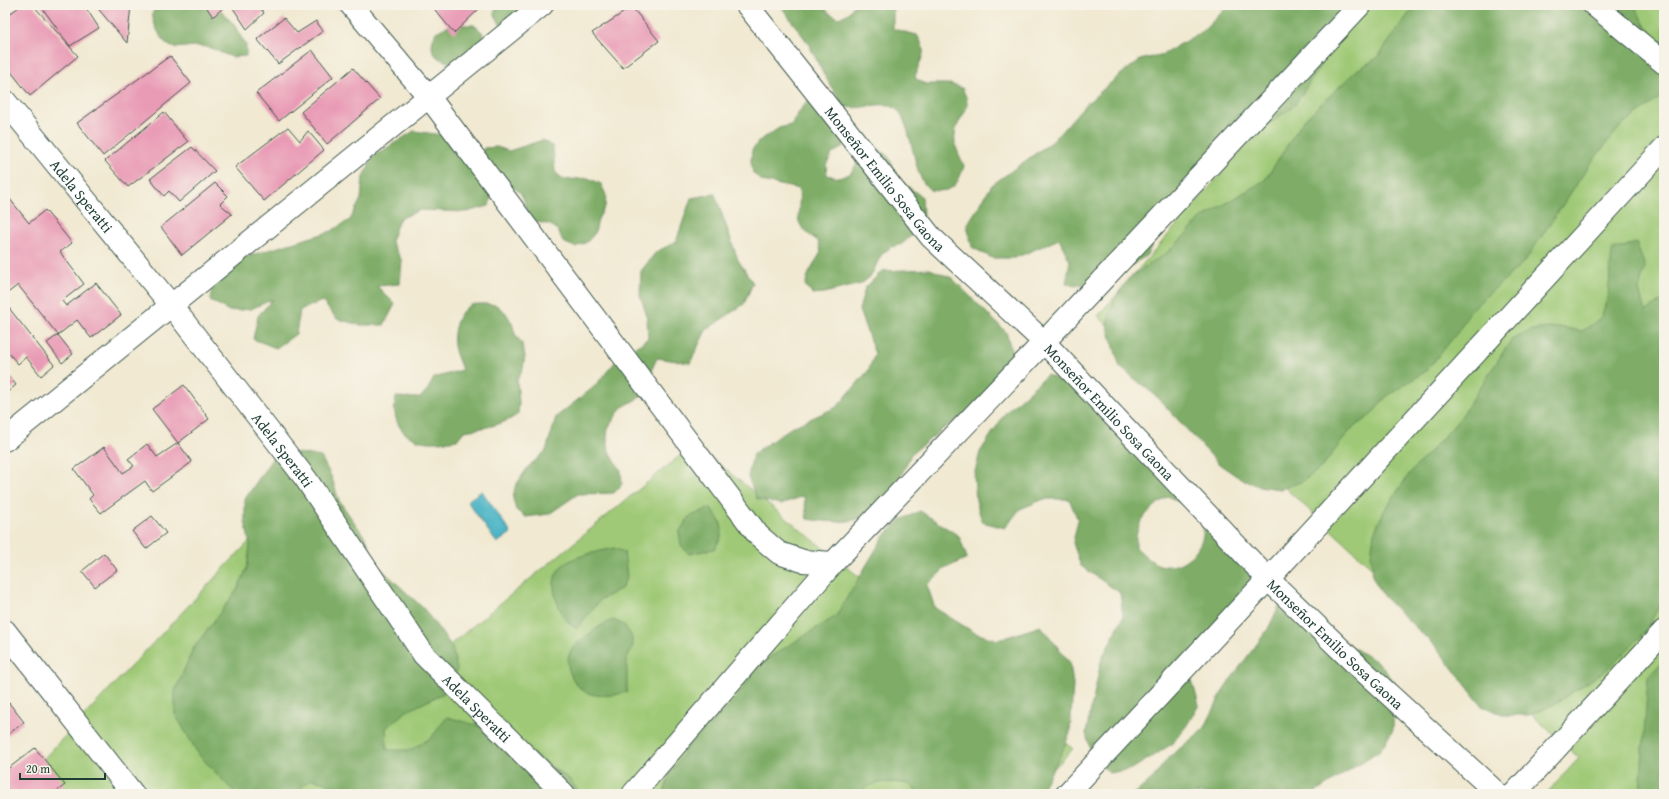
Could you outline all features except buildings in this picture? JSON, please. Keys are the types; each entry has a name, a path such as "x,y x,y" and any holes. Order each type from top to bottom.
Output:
{"street":[{"path":"351,5 429,97 758,535 779,553 803,561 833,563"},
{"path":"5,440 542,5"},
{"name":"Monseñor Emilio Sosa Gaona","path":"747,5 931,237 1044,342 1268,579 1359,667 1498,794"},
{"path":"633,794 833,563 1044,342 1360,5"},
{"path":"1594,5 1664,63"},
{"name":"Adela Speratti","path":"5,101 171,305 306,479 424,655 564,794"},
{"path":"1067,794 1268,579 1664,148"},
{"path":"5,631 133,794"},
{"path":"1514,794 1664,631"}],"green space":[{"path":"156,5 207,5 219,8 234,25 246,45 246,56 233,57 207,47 198,46 176,48 171,46 160,36 154,23 153,12"},
{"path":"498,5 540,5 512,24 500,24 494,13"},
{"path":"780,5 823,5 829,13 839,18 849,13 854,5 893,5 893,29 917,35 923,48 915,78 925,84 950,84 962,88 967,102 967,107 955,134 957,150 964,166 959,179 953,187 937,191 930,190 922,180 908,131 900,113 895,108 883,105 857,108 844,106 850,115 851,126 849,138 841,148 832,154 826,165 827,175 839,178 850,174 856,165 858,152 869,149 880,150 889,157 898,179 922,197 923,215 921,227 902,244 891,247 881,255 871,276 861,284 824,293 812,294 805,285 809,273 821,252 818,241 803,228 798,218 799,189 762,181 753,173 751,161 752,150 759,141 779,128 791,125 803,106 811,97 833,97 842,104 824,75 808,43"},
{"path":"1229,5 1355,5 1345,27 1295,105 1199,174 1168,212 1147,255 1110,280 1088,286 1066,284 1070,261 1059,239 1015,258 992,258 972,247 967,225 992,185 1053,141 1084,106 1120,75 1140,60 1164,54 1204,30"},
{"path":"1367,5 1664,5 1664,794 1546,794 1579,758 1098,316"},
{"path":"1415,5 1634,5 1646,27 1664,43 1664,92 1658,99 1620,127 1590,164 1525,261 1470,311 1457,333 1427,370 1386,397 1371,415 1351,429 1322,467 1303,481 1281,489 1258,486 1238,477 1219,464 1156,396 1120,367 1107,324 1114,301 1128,279 1169,251 1203,217 1265,180 1303,121 1357,70 1377,58"},
{"path":"474,25 483,33 484,44 454,63 441,60 434,54 432,49 433,39 436,32 446,27"},
{"path":"414,131 442,135 464,145 478,161 484,148 497,147 509,151 543,140 553,147 555,172 564,180 588,178 601,184 606,195 605,207 598,219 595,233 587,242 575,247 563,242 560,234 553,226 528,218 520,192 495,181 489,206 467,212 420,210 399,219 391,241 402,261 400,284 377,286 395,304 384,325 360,325 337,319 322,301 300,310 296,334 276,348 253,339 258,316 273,299 251,309 229,311 210,300 214,278 232,261 329,232 350,220 361,199 363,177 374,156"},
{"path":"715,194 738,260 753,283 744,304 706,330 690,363 657,358 652,369 655,380 651,391 621,408 608,428 607,439 609,451 621,471 622,484 614,493 578,494 549,514 526,517 516,510 513,499 515,487 528,467 546,451 556,417 594,387 617,360 648,338 647,316 640,295 641,271 656,252 676,242 691,198"},
{"path":"1636,243 1645,266 1639,290 1645,312 1664,300 1664,599 1643,634 1608,669 1551,706 1529,715 1505,715 1482,706 1436,647 1384,597 1373,578 1371,556 1374,533 1384,511 1410,473 1459,420 1511,340 1532,330 1558,327 1582,331 1601,318 1608,296 1612,250"},
{"path":"930,269 952,278 1006,332 1013,356 968,413 948,425 911,454 901,476 895,500 883,507 863,517 853,520 833,522 807,519 804,496 781,504 757,499 748,477 753,454 792,427 837,407 868,371 875,354 859,310 865,288 882,271"},
{"path":"471,305 496,305 506,313 512,323 515,334 522,344 525,356 523,369 517,380 519,403 518,414 499,424 464,431 457,440 424,442 408,436 398,424 395,416 396,397 420,398 428,389 434,378 462,370 454,346 456,322 466,308"},
{"path":"1047,375 1069,384 1264,580 1186,659 1199,705 1187,725 1172,744 1132,769 1109,773 1092,757 1086,733 1101,661 1123,617 1120,593 1081,566 1073,543 1078,520 1069,499 1044,499 1020,509 1005,528 982,522 976,500 974,476 980,452 1006,412","holes":["1168,496 1187,507 1197,515 1202,524 1203,533 1200,543 1186,560 1176,565 1166,566 1155,563 1143,554 1136,547 1136,538 1137,530 1144,517 1149,511"]},
{"path":"694,444 1073,749 1029,794 10,794 299,489 428,663"},
{"path":"298,453 321,457 332,478 339,501 367,540 374,562 424,609 452,647 457,669 448,691 405,712 386,728 387,750 410,750 431,738 447,717 491,729 511,738 569,779 581,794 358,794 312,779 294,794 236,794 199,755 175,714 175,691 193,649 237,590 247,568 250,545 245,521 245,499 274,456"},
{"path":"710,508 718,518 722,528 721,538 714,549 689,554 681,545 679,532 689,517"},
{"path":"920,511 959,536 967,558 944,569 927,585 935,608 975,633 998,640 1041,626 1070,663 1073,685 1070,733 1061,754 1039,794 919,794 910,784 890,782 870,786 864,789 860,794 663,794 670,774 696,733 733,703 759,664 836,616 884,536 901,520"},
{"path":"614,548 624,552 627,577 622,588 600,600 576,629 565,618 558,604 554,585 556,574 562,566 580,556"},
{"path":"1280,604 1379,663 1394,681 1393,730 1380,750 1313,794 1132,794 1137,792 1154,777 1168,758 1204,729 1225,687 1268,629"},
{"path":"614,620 624,625 631,635 633,646 627,658 627,692 609,695 591,694 576,684 572,678 568,666 569,655 574,646 582,639 600,626"},
{"path":"1664,660 1664,794 1640,794 1648,677"}],"water":[{"path":"482,491 511,533 497,543 467,501"}]}
